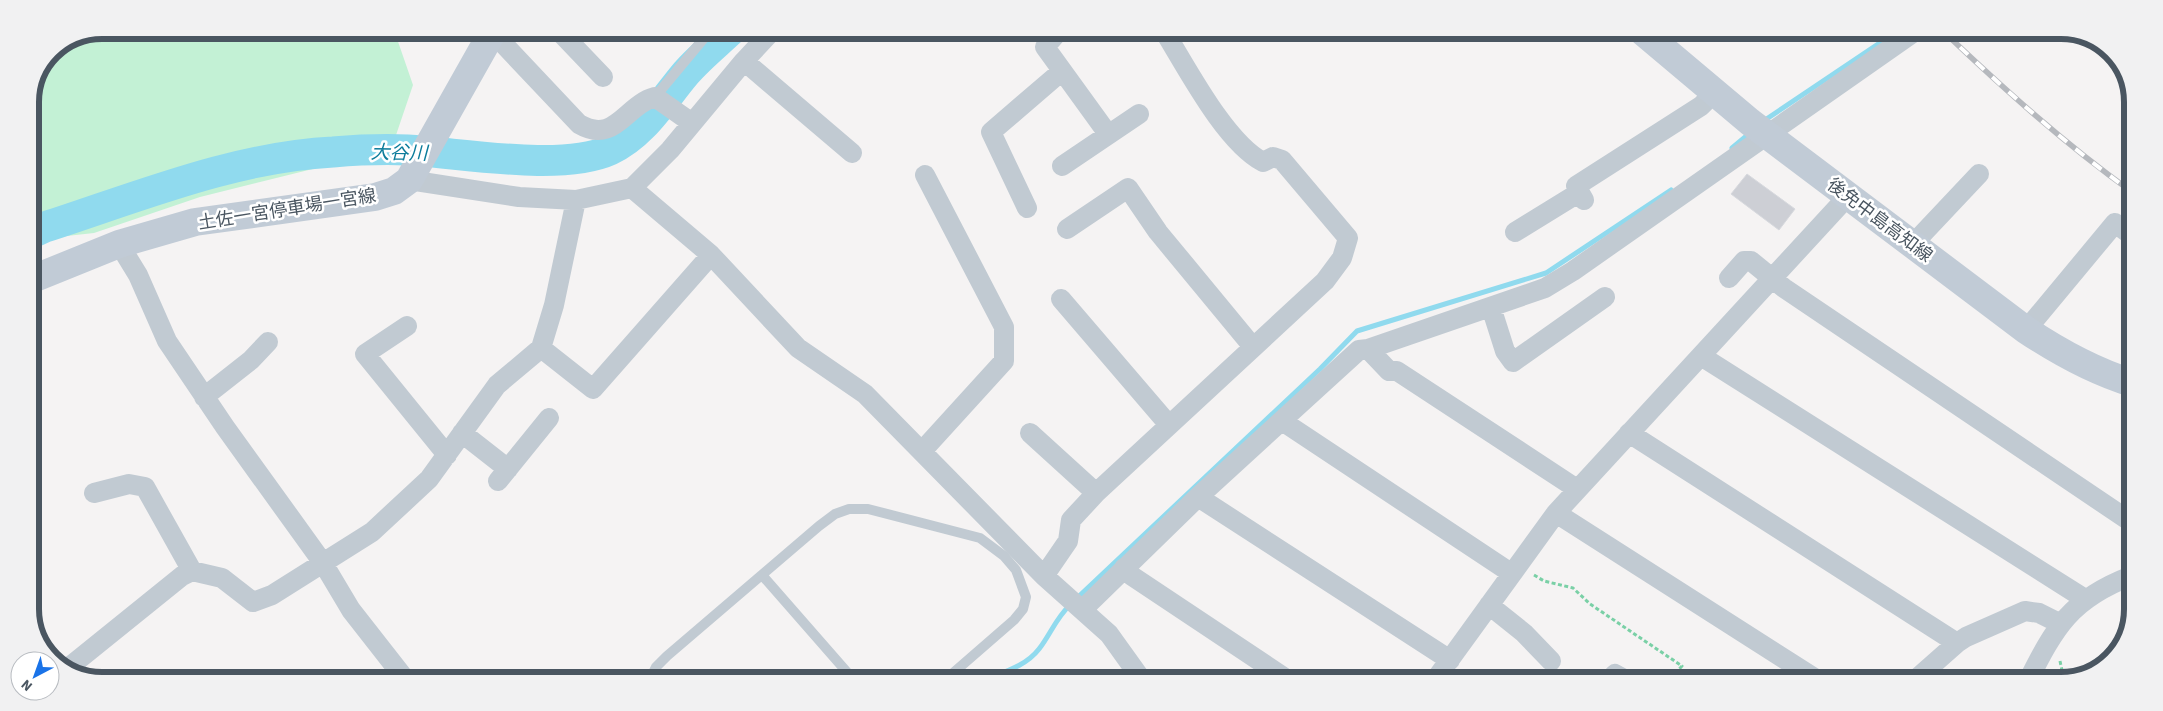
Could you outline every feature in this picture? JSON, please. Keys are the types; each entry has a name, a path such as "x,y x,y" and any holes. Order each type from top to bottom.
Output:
{"main road":[{"name":"土佐一宮停車場一宮線","path":"39,276 120,244 194,222 375,197 394,191 410,179 488,39"},
{"name":"後免中島高知線","path":"1652,39 1714,93 1760,129 2026,330 2061,353 2124,380"}],"street":[{"path":"499,39 579,124 590,131 602,131 615,126 644,100 655,97 692,123"},
{"path":"567,39 603,77"},
{"path":"410,179 519,197 576,200 632,188 692,123 765,39"},
{"path":"1052,39 1045,47 1108,134"},
{"path":"1044,576 1068,541 1071,520 1096,493 1325,281 1342,258 1348,238 1282,160 1273,157 1263,162 1251,156 1220,120 1169,39"},
{"path":"1076,605 1124,568 1198,497 1358,350 1368,349 1545,288 1573,271 1760,129 1903,39"},
{"path":"744,61 852,153"},
{"path":"1027,208 991,132 1062,71"},
{"path":"1515,232 1582,196 1576,186 1701,106 1714,93"},
{"path":"1062,166 1139,114"},
{"path":"1913,244 1979,174"},
{"path":"923,450 1004,361 1004,327 925,175"},
{"path":"632,188 711,255 798,348 866,394 923,450 1044,576 1109,634 1136,672"},
{"path":"1067,229 1128,188 1158,232 1253,347"},
{"path":"1441,672 1488,604 1556,513 1848,196"},
{"path":"72,664 182,576 192,571 222,578 253,602 272,594 372,532 429,479 497,385 541,348 554,305 576,200"},
{"path":"2026,330 2115,224 2124,230"},
{"path":"120,244 138,275 167,341 204,397 324,563 350,610 399,672"},
{"path":"541,348 593,389 711,255"},
{"path":"1729,278 1744,261 1751,261 1773,278 2124,517"},
{"path":"1491,307 1505,351 1514,362 1605,297"},
{"path":"1061,299 1169,425"},
{"path":"407,326 365,354 447,455"},
{"path":"204,397 251,360 268,342"},
{"path":"1368,349 1389,371 1398,371 1577,489"},
{"path":"1701,356 2085,599"},
{"path":"462,433 503,475 550,418"},
{"path":"1282,421 1290,428 1514,569"},
{"path":"1030,432 1096,493"},
{"path":"1629,433 1957,643"},
{"path":"94,493 129,484 145,487 192,571"},
{"path":"1198,497 1450,660"},
{"path":"1556,513 1804,672"},
{"path":"1124,568 1132,576 1276,672"},
{"path":"2032,672 2050,636 2085,599 2106,586 2124,579"},
{"path":"1488,604 1524,632 1551,662"},
{"path":"1924,672 1966,637 2025,611 2039,613 2061,624"}],"lane":[{"path":"655,97 703,39"},
{"path":"654,672 667,656 827,520 835,514 849,509 868,509 980,538 1004,556 1016,570 1026,596 1023,609 1014,620 954,672"},
{"path":"762,575 845,672"}],"path":[{"path":"1514,569 1544,581 1574,588 1590,604 1682,666 1676,672"}],"green space":[{"path":"102,39 397,39 413,85 395,138 345,161 200,197 94,233 39,239 40,90 49,67 67,49 90,40"}],"building":[{"path":"1747,174 1795,209 1779,230 1731,194"}],"waterway":[{"name":"大谷川","path":"39,230 187,180 223,170 296,155 351,151 408,150 539,160 566,160 590,156 610,150 633,135 652,116 691,67 721,39"},
{"path":"1762,122 1886,39"},
{"path":"1732,148 1750,133"},
{"path":"1076,599 1320,369 1357,331 1546,273 1671,190"},
{"path":"1004,672 1034,655 1070,605"}],"railway":[{"path":"1952,39 2035,115 2124,186"}]}
